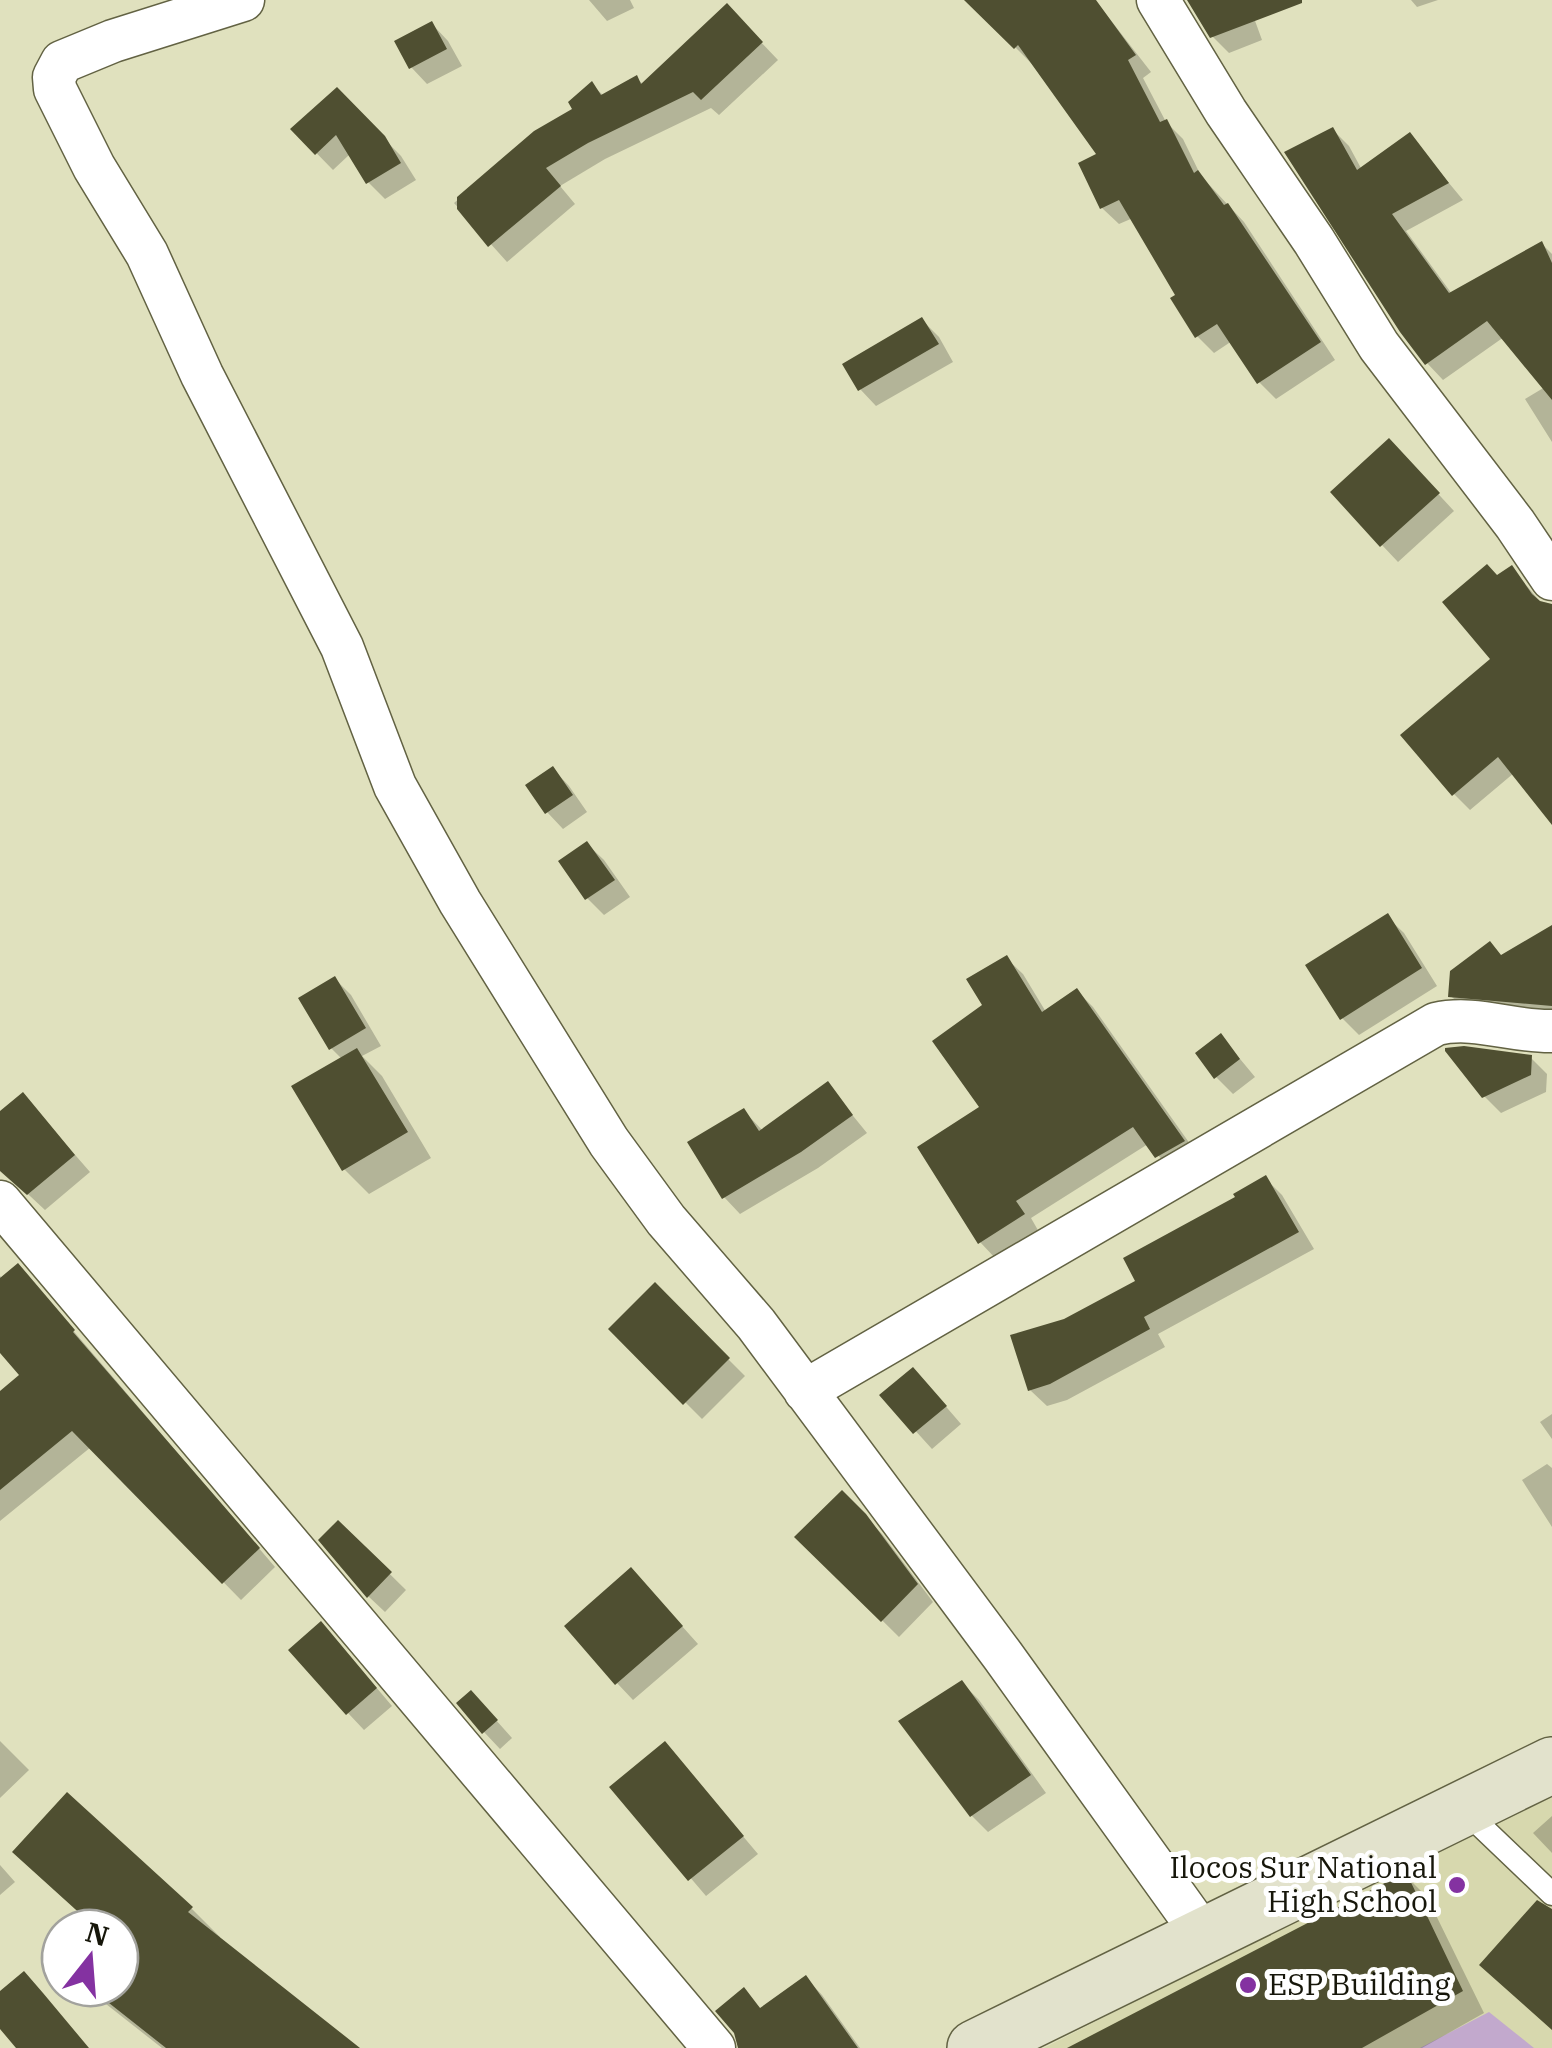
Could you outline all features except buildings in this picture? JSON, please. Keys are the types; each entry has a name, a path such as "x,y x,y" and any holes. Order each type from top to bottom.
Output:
{"street":[{"path":"243,0 113,41 62,62 54,77 54,90 94,167 147,254 202,375 342,647 395,786 460,902 609,1142 666,1220 756,1324 1003,1656 1204,1936"},
{"path":"1158,0 1379,346 1515,524 1552,579"},
{"path":"805,1391 1436,1024 1454,1020 1534,1032 1552,1031"},
{"path":"0,1202 714,2048"},
{"path":"975,2048 1552,1764"}],"lane":[{"path":"1463,1808 1552,1894"}],"shaded area":[{"name":"Ilocos Sur National High School","path":"1552,1794 1552,2048 1044,2048 1290,1922"},
{"path":"1489,2012 1534,2048 1420,2048"}],"place":[{"name":"Ilocos Sur National High School","path":"1457,1885"},
{"name":"ESP Building","path":"1248,1985"}]}
